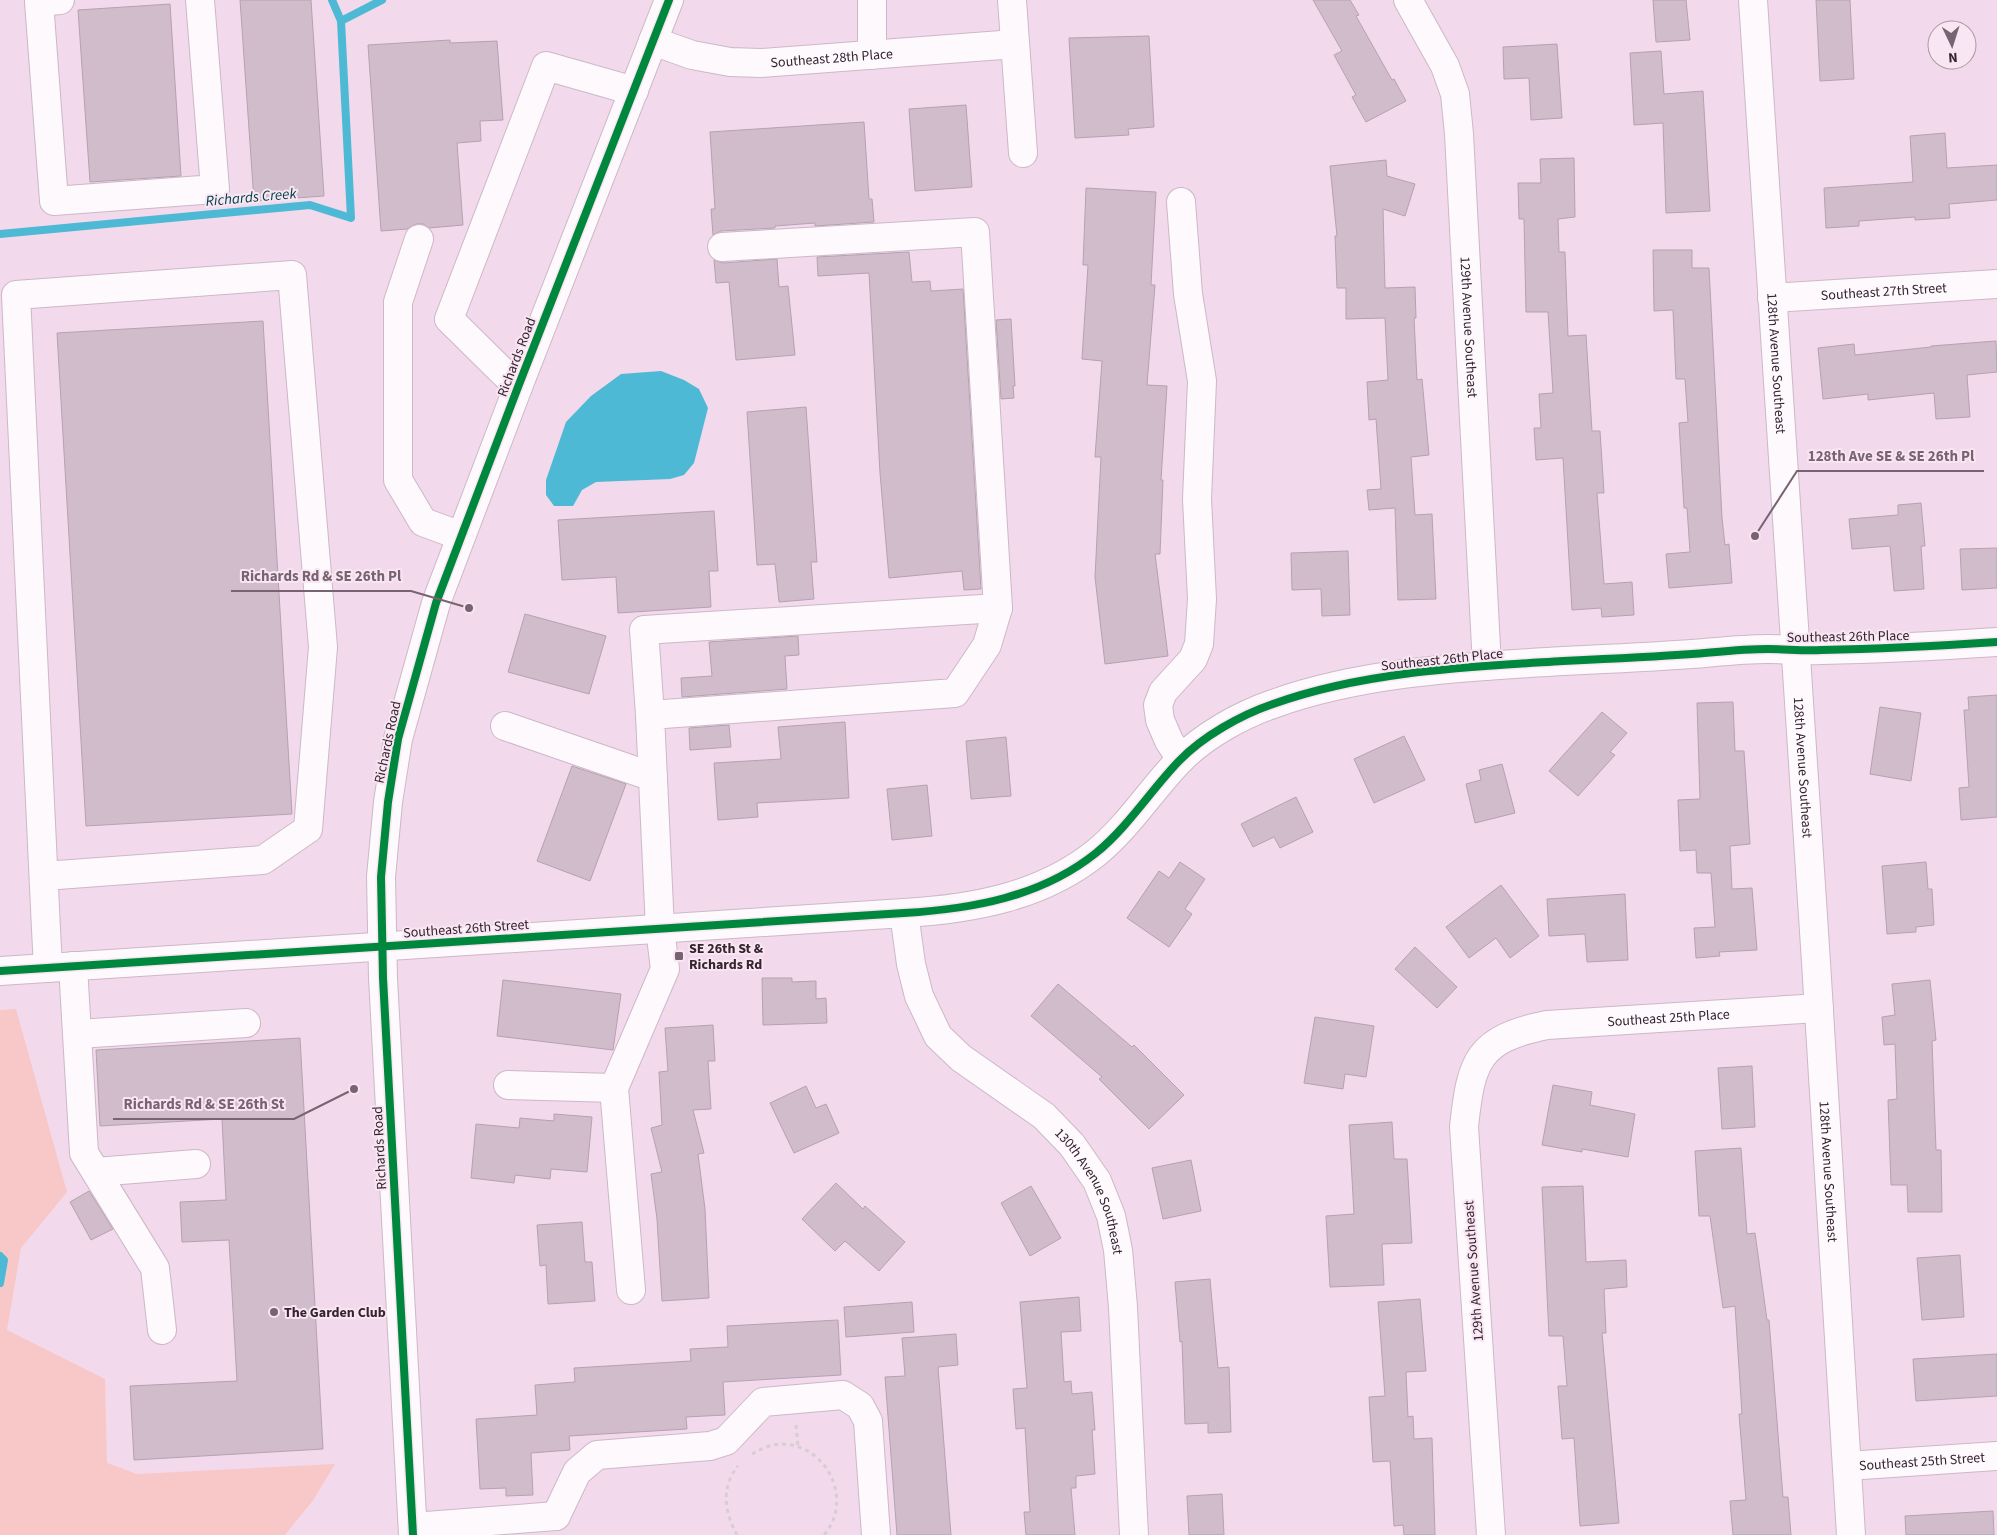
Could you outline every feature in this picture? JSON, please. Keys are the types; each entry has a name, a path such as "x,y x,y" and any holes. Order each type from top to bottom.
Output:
{"street":[{"path":"60,0 39,2 54,201 215,188 200,0"},
{"name":"Richards Road","path":"413,1531 382,946 381,877 388,802 398,739 436,603 518,387 670,0"},
{"path":"872,0 872,55"},
{"path":"1012,0 1023,153"},
{"name":"129th Avenue Southeast","path":"1408,0 1445,66 1455,94 1487,666"},
{"name":"128th Avenue Southeast","path":"1753,0 1819,1008 1851,1535"},
{"name":"Southeast 28th Place","path":"653,41 692,55 730,62 761,63 1015,44"},
{"path":"518,387 449,319 546,66 634,90"},
{"path":"1181,202 1188,294 1202,381 1197,499 1202,599 1199,644 1193,659 1163,692 1158,705 1160,720 1169,741 1181,759"},
{"path":"650,715 955,692 987,645 998,608 975,232 722,247"},
{"path":"418,239 398,302 398,480 423,522 461,536"},
{"path":"44,876 263,860 308,829 323,648 292,275 16,295 44,876 61,967 78,1034 84,1152 155,1268 162,1330"},
{"name":"Southeast 27th Street","path":"1772,298 1997,284"},
{"path":"631,1290 614,1088 665,969 660,929 644,630 998,608"},
{"name":"Southeast 26th Place","path":"904,913 941,911 996,901 1034,889 1066,874 1098,852 1181,759 1223,727 1271,704 1317,690 1399,675 1487,666 1766,649 1880,649 1997,642"},
{"path":"505,726 653,777"},
{"name":"Southeast 26th Street","path":"0,971 904,913"},
{"name":"130th Avenue Southeast","path":"904,913 911,964 919,996 938,1036 961,1058 1044,1116 1072,1145 1097,1182 1111,1216 1118,1250 1123,1307 1134,1535"},
{"name":"Southeast 25th Place","path":"1519,1030 1547,1025 1819,1008"},
{"path":"78,1034 246,1023"},
{"name":"129th Avenue Southeast","path":"1491,1535 1464,1127 1466,1100 1471,1078 1480,1059 1488,1047 1501,1038 1519,1030"},
{"path":"508,1085 614,1088"},
{"path":"96,1172 196,1164"},
{"path":"413,1531 562,1526 577,1472 597,1455 710,1446 726,1441 763,1402 843,1395 860,1406 868,1421 876,1535"},
{"name":"Southeast 25th Street","path":"1847,1466 1997,1456"}],"path":[{"path":"796,1420 798,1447"},
{"path":"748,1456 764,1447 781,1444 798,1447 814,1454 826,1466 834,1481 837,1498 836,1515 824,1535"},
{"path":"737,1535 729,1520 725,1502 728,1484 736,1468 742,1462"}],"shaded area":[{"path":"16,1009 67,1192 21,1248 7,1330 105,1379 107,1463 137,1474 335,1464 314,1499 285,1535 0,1535 0,1010"}],"water":[{"path":"661,371 684,380 699,389 708,408 694,463 684,475 670,479 596,482 582,490 573,506 554,506 546,495 546,480 566,422 591,396 621,374"}],"building":[{"path":"240,0 311,0 324,196 254,201"},
{"path":"1313,0 1350,0 1359,15 1356,16 1406,101 1366,122 1352,97 1356,95 1334,55 1342,51"},
{"path":"1653,0 1686,0 1690,40 1656,42"},
{"path":"1816,0 1850,0 1854,79 1820,81"},
{"path":"170,4 181,176 90,182 78,10"},
{"path":"1149,36 1154,127 1128,129 1129,135 1075,138 1069,38"},
{"path":"450,40 450,43 497,41 503,120 480,121 481,141 457,143 463,225 429,228 423,224 416,224 407,229 381,231 368,45"},
{"path":"1557,44 1562,118 1531,120 1529,78 1504,79 1503,47"},
{"path":"1661,51 1664,94 1703,91 1710,211 1666,213 1663,123 1634,125 1630,53"},
{"path":"966,105 972,187 915,191 909,109"},
{"path":"864,122 869,199 872,199 874,222 815,226 815,223 775,226 775,228 721,231 713,235 711,209 715,209 710,132"},
{"path":"1945,133 1947,168 1997,165 1997,200 1949,204 1950,218 1915,220 1915,217 1859,221 1859,226 1826,228 1824,188 1913,182 1910,136"},
{"path":"1574,158 1575,217 1558,219 1559,252 1565,252 1568,336 1586,335 1592,431 1600,431 1604,493 1597,493 1604,584 1632,582 1634,615 1602,617 1601,608 1572,610 1563,458 1536,460 1534,428 1541,428 1539,394 1553,393 1548,312 1526,312 1524,219 1519,219 1518,183 1541,183 1540,159"},
{"path":"1386,160 1387,176 1415,184 1405,216 1383,209 1385,288 1415,287 1416,318 1414,318 1417,380 1422,379 1429,455 1411,457 1415,515 1432,514 1436,599 1398,600 1395,508 1369,510 1367,490 1381,489 1376,419 1369,420 1367,382 1388,380 1385,318 1346,319 1346,288 1337,288 1335,236 1337,236 1330,166"},
{"path":"1086,188 1156,192 1151,285 1155,285 1147,385 1167,386 1161,480 1163,480 1160,554 1155,554 1168,656 1105,664 1095,577 1101,457 1095,457 1102,361 1082,359 1088,265 1083,265"},
{"path":"1653,250 1692,250 1692,268 1709,268 1722,518 1725,545 1729,544 1732,583 1669,588 1666,554 1690,552 1687,508 1684,508 1679,423 1688,422 1685,379 1676,379 1673,310 1654,311"},
{"path":"909,252 912,282 930,281 931,291 963,289 981,589 964,590 962,571 889,578 880,473 869,273 818,276 817,257"},
{"path":"777,259 779,287 788,286 795,355 736,360 729,282 716,283 714,260 723,263"},
{"path":"1011,319 1014,398 1001,399 996,320"},
{"path":"263,321 292,814 86,826 57,333"},
{"path":"1996,341 1997,372 1967,375 1970,417 1936,419 1934,393 1868,400 1868,394 1823,399 1818,348 1854,344 1855,355"},
{"path":"806,407 817,562 811,562 814,599 779,602 775,564 757,565 747,412"},
{"path":"1921,503 1925,546 1921,546 1924,589 1894,591 1890,546 1852,549 1849,519 1898,515 1898,505"},
{"path":"714,511 718,571 709,571 711,607 618,613 616,577 562,580 558,520"},
{"path":"1997,548 1997,588 1962,590 1960,549"},
{"path":"1348,551 1350,615 1322,616 1321,589 1292,590 1291,553"},
{"path":"525,614 606,636 589,694 508,672"},
{"path":"798,636 799,655 785,656 787,689 682,697 681,678 712,676 709,642"},
{"path":"1997,695 1997,817 1961,820 1959,788 1969,787 1964,710 1969,710 1968,697"},
{"path":"1733,702 1735,751 1744,751 1750,844 1730,846 1732,889 1752,888 1757,950 1719,952 1720,956 1696,958 1694,928 1715,927 1711,873 1697,873 1696,850 1680,851 1678,800 1700,799 1697,703"},
{"path":"1880,707 1921,713 1911,781 1870,774"},
{"path":"1602,712 1627,733 1610,752 1615,755 1578,796 1549,771"},
{"path":"845,722 849,798 757,803 758,817 718,820 714,763 781,759 778,727"},
{"path":"729,725 731,747 690,750 689,728"},
{"path":"1404,736 1425,780 1374,803 1354,759"},
{"path":"1006,737 1011,796 971,799 966,741"},
{"path":"1502,764 1515,813 1475,823 1466,784 1481,780 1479,770"},
{"path":"572,766 626,784 590,881 537,861"},
{"path":"927,785 932,836 892,840 887,789"},
{"path":"1296,797 1313,832 1280,848 1274,837 1253,847 1241,824"},
{"path":"1180,862 1205,879 1185,909 1192,914 1169,947 1127,918 1159,871 1169,878"},
{"path":"1926,862 1928,889 1932,889 1934,925 1916,927 1916,932 1887,934 1882,866"},
{"path":"1501,885 1539,936 1510,958 1496,938 1469,958 1446,927"},
{"path":"1625,894 1628,960 1587,962 1585,934 1549,936 1547,899"},
{"path":"1415,947 1457,987 1437,1008 1395,969"},
{"path":"762,978 792,978 792,982 816,981 816,999 826,998 827,1023 763,1025"},
{"path":"503,980 621,994 613,1050 497,1036"},
{"path":"1930,980 1936,1040 1932,1041 1936,1150 1941,1150 1942,1212 1908,1212 1907,1185 1891,1185 1888,1100 1897,1099 1895,1044 1884,1045 1882,1017 1895,1015 1892,984"},
{"path":"1058,984 1132,1047 1134,1045 1184,1095 1149,1129 1099,1079 1102,1077 1031,1016"},
{"path":"1315,1017 1374,1026 1366,1077 1345,1074 1343,1089 1304,1083"},
{"path":"713,1025 715,1061 708,1061 711,1109 693,1110 704,1153 698,1154 705,1209 709,1298 662,1301 657,1219 651,1174 662,1172 651,1128 662,1125 659,1072 668,1071 665,1028"},
{"name":"The Garden Club","path":"300,1038 323,1449 134,1460 130,1386 237,1381 229,1240 182,1242 180,1202 226,1200 222,1119 100,1126 96,1050"},
{"path":"1752,1066 1755,1127 1722,1129 1718,1068"},
{"path":"1553,1085 1592,1092 1590,1105 1635,1114 1628,1157 1582,1149 1582,1152 1542,1145"},
{"path":"806,1086 816,1108 826,1104 839,1133 794,1153 770,1103"},
{"path":"554,1114 592,1117 587,1172 551,1169 550,1179 515,1175 514,1183 471,1178 476,1124 519,1128 520,1118 554,1121"},
{"path":"1392,1122 1394,1159 1407,1159 1412,1243 1382,1244 1384,1285 1330,1287 1326,1216 1354,1214 1349,1125"},
{"path":"1741,1148 1747,1234 1755,1233 1767,1320 1769,1320 1783,1497 1788,1497 1791,1535 1733,1535 1730,1501 1746,1500 1739,1414 1742,1414 1735,1306 1723,1308 1710,1216 1699,1216 1695,1151"},
{"path":"1191,1160 1201,1211 1163,1219 1152,1168"},
{"path":"836,1183 863,1209 865,1206 905,1242 879,1271 845,1241 835,1251 802,1219"},
{"path":"1031,1186 1061,1238 1030,1256 1001,1203"},
{"path":"1583,1186 1586,1262 1626,1260 1627,1287 1604,1289 1606,1333 1602,1333 1619,1523 1580,1526 1574,1438 1562,1439 1558,1386 1567,1386 1563,1336 1549,1336 1542,1187"},
{"path":"89,1191 113,1229 91,1240 70,1202"},
{"path":"582,1222 585,1262 592,1262 595,1301 548,1304 546,1265 540,1266 537,1225"},
{"path":"1960,1255 1964,1317 1922,1320 1917,1258"},
{"path":"1210,1279 1218,1368 1229,1367 1231,1432 1208,1433 1208,1423 1185,1424 1182,1341 1180,1342 1175,1282"},
{"path":"1079,1297 1081,1331 1061,1332 1064,1382 1071,1381 1072,1394 1092,1392 1095,1430 1092,1430 1095,1474 1076,1476 1076,1488 1071,1488 1075,1535 1026,1535 1024,1512 1030,1512 1025,1428 1016,1429 1013,1389 1027,1388 1020,1302"},
{"path":"1420,1299 1426,1371 1406,1372 1408,1417 1413,1416 1414,1439 1432,1438 1435,1535 1404,1535 1403,1525 1394,1526 1390,1461 1373,1462 1369,1397 1385,1396 1378,1302"},
{"path":"912,1302 914,1332 846,1337 844,1307"},
{"path":"838,1320 841,1375 723,1382 725,1415 686,1417 687,1429 569,1436 570,1450 531,1453 533,1495 506,1496 506,1488 480,1489 476,1419 537,1415 535,1385 575,1382 574,1368 691,1361 690,1349 728,1347 727,1326"},
{"path":"956,1334 958,1365 938,1367 951,1535 897,1535 885,1377 905,1376 902,1338"},
{"path":"1997,1354 1997,1396 1916,1401 1913,1359"},
{"path":"1222,1494 1224,1535 1189,1535 1187,1496"},
{"path":"1993,1511 1994,1535 1906,1535 1905,1516"}],"waterway":[{"path":"332,0 341,21"},
{"name":"Richards Creek","path":"0,234 310,205 351,218 341,21 382,0"},
{"name":"Richards Creek","path":"0,1256 4,1260 0,1283"}],"cycle path":[{"path":"413,1535 383,978 381,877 388,802 398,739 436,603 669,0"},
{"path":"0,971 904,913 980,904 1029,890 1075,868 1096,853 1119,832 1179,761 1199,743 1223,727 1248,714 1308,693 1380,677 1490,666 1768,649 1865,649 1997,642"}],"place":[{"name":"128th Ave SE & SE 26th Pl","path":"1755,536"},
{"name":"Richards Rd & SE 26th Pl","path":"469,608"},
{"name":"SE 26th St & Richards Rd","path":"679,956"},
{"name":"Richards Rd & SE 26th St","path":"354,1089"},
{"name":"The Garden Club","path":"274,1312"}]}
